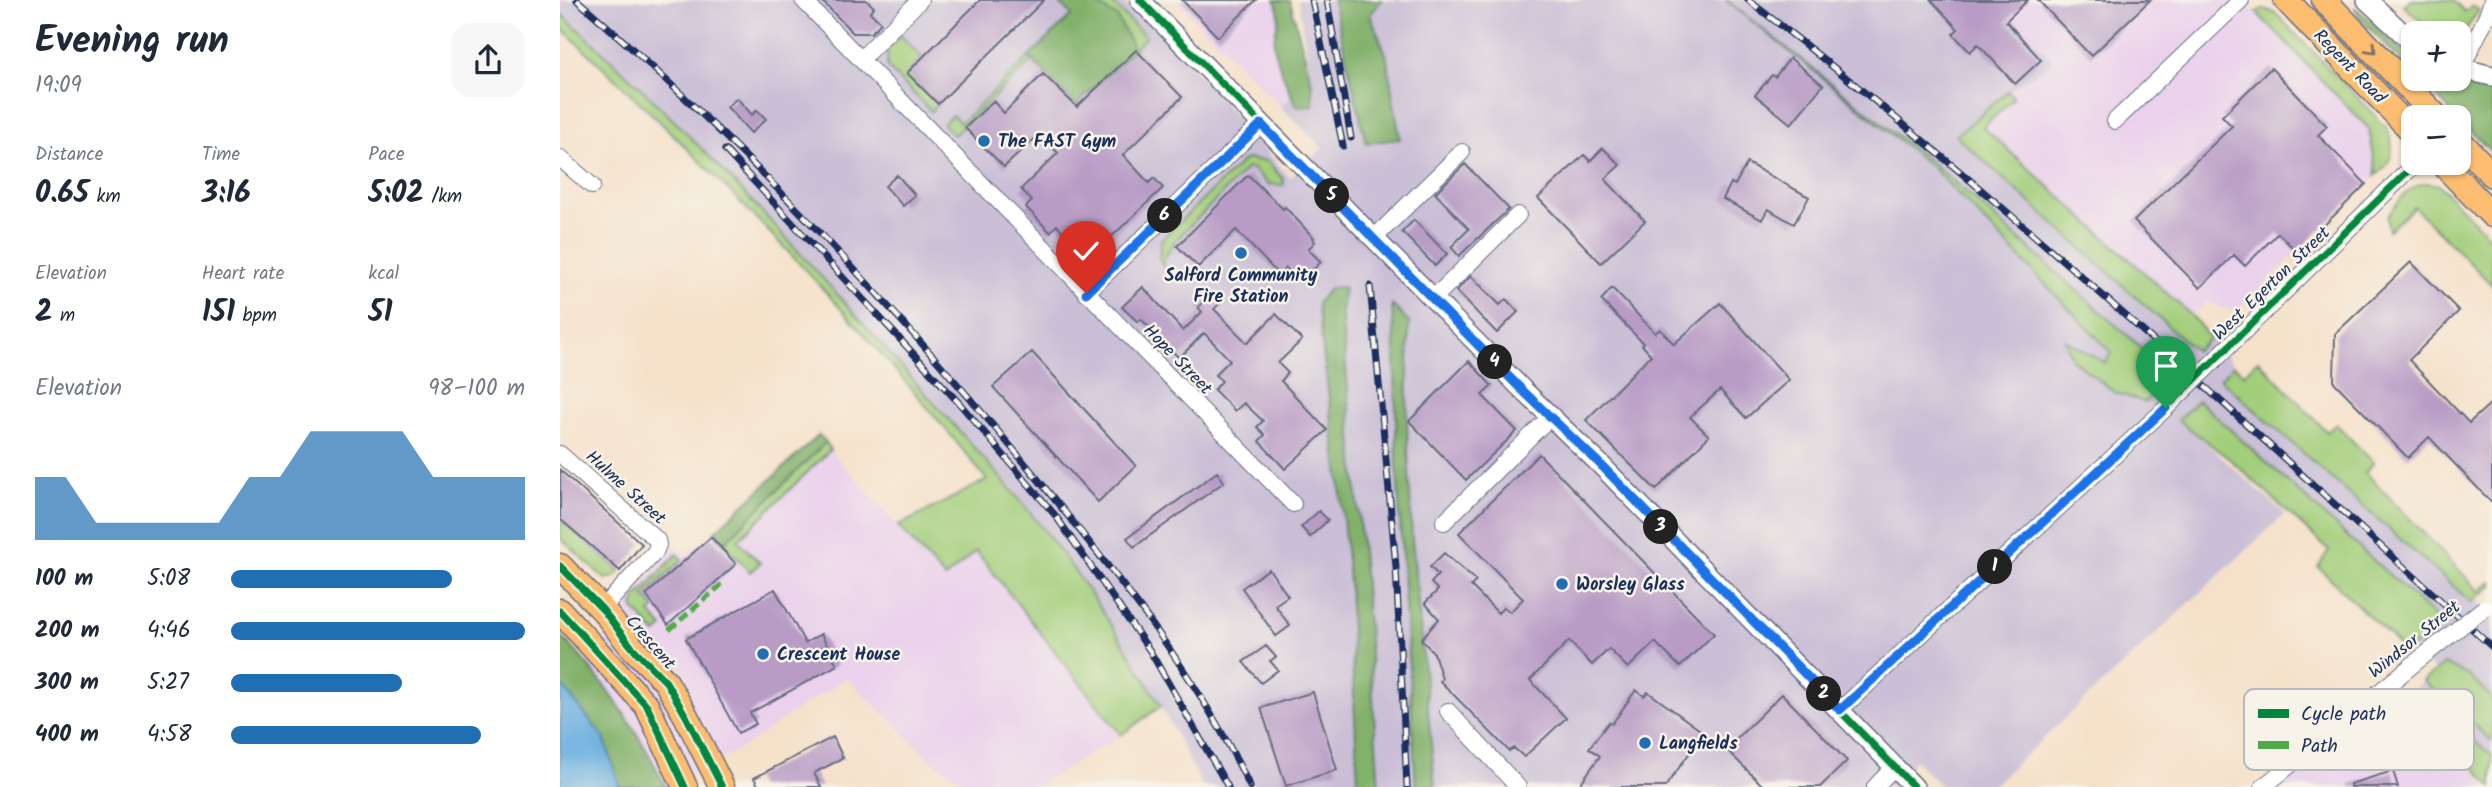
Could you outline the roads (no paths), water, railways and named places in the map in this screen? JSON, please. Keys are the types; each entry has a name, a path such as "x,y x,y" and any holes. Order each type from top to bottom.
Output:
{"highway":[{"name":"Regent Road","path":"2286,0 2401,120"},
{"name":"Regent Road","path":"2324,0 2425,105"},
{"path":"2471,153 2492,175"},
{"path":"2454,175 2492,215"},
{"name":"Crescent","path":"560,566 666,682 722,787"},
{"path":"560,611 648,706 685,787"}],"street":[{"name":"Hope Street","path":"803,0 1293,504"},
{"path":"861,59 920,0"},
{"path":"1140,0 1373,239 1601,465 1914,787"},
{"path":"2115,121 2241,0"},
{"path":"2367,0 2401,32"},
{"path":"2471,44 2489,12 2492,0"},
{"path":"2471,71 2492,76"},
{"path":"1086,293 1261,124"},
{"path":"1373,239 1462,152"},
{"path":"560,158 592,186"},
{"name":"West Egerton Street","path":"1840,710 2166,408 2404,175"},
{"path":"1433,299 1518,215"},
{"path":"1444,522 1550,417"},
{"name":"Hulme Street","path":"560,454 654,535 658,545 602,609"},
{"name":"Windsor Street","path":"2382,689 2488,605"},
{"path":"1448,711 1518,787"},
{"path":"1875,787 1895,766"},
{"name":"Windsor Street","path":"2263,787 2284,770"}],"water":[{"path":"560,683 604,738 620,787 560,787"}],"railway":[{"path":"577,0 751,162 861,276 967,395 1114,573 1174,655 1227,742 1250,787"},
{"path":"1312,0 1343,146"},
{"path":"1327,0 1351,138"},
{"path":"1748,0 1845,76 2034,235 2492,647"},
{"path":"725,150 959,403 1055,515 1150,651 1228,787"},
{"path":"1370,286 1396,567 1407,787"}],"place":[{"name":"The FAST Gym","path":"984,141"},
{"name":"Salford Community Fire Station","path":"1241,253"},
{"name":"Worsley Glass","path":"1562,584"},
{"name":"Crescent House","path":"763,654"},
{"name":"Langfields","path":"1645,743"}]}
